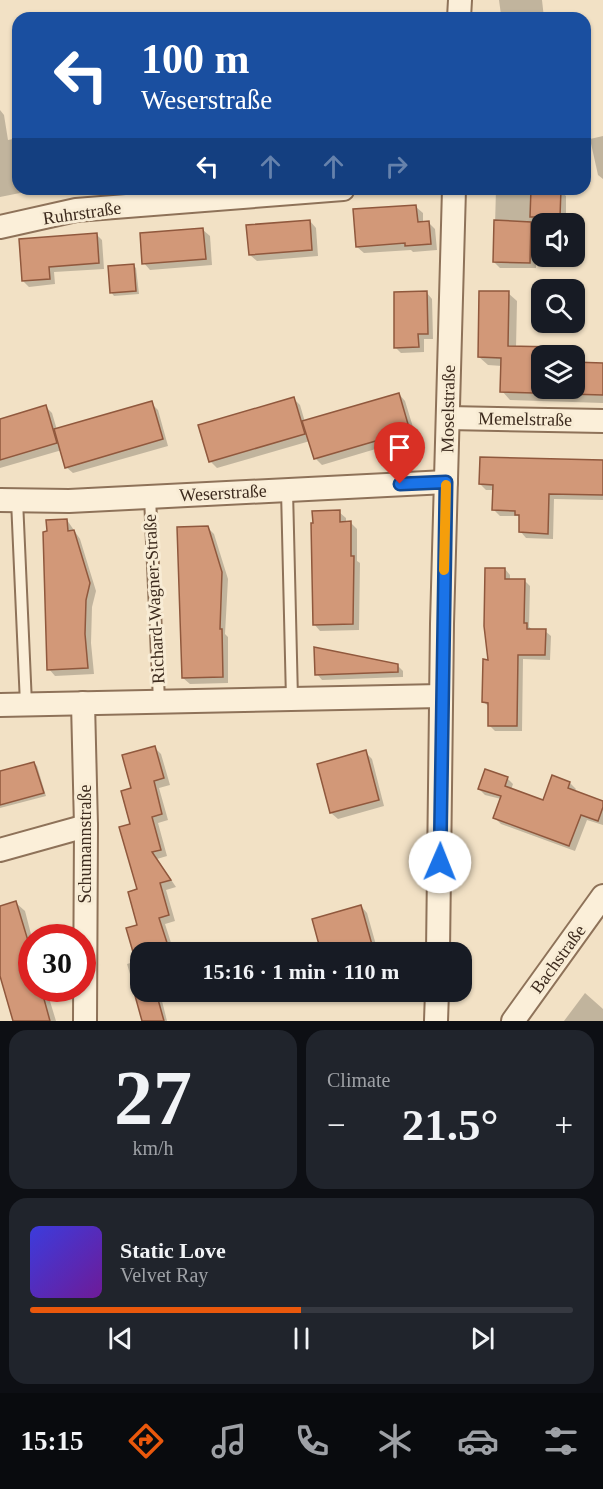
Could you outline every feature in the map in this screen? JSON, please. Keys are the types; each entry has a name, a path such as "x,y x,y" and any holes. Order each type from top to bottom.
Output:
{"street":[{"name":"Ruhrstraße","path":"0,227 76,210 267,195"},
{"name":"Moselstraße","path":"438,942 441,696 454,195"},
{"name":"Memelstraße","path":"448,418 603,421"},
{"name":"Weserstraße","path":"8,500 69,501 446,482"},
{"name":"Richard-Wagner-Straße","path":"0,705 441,696"},
{"name":"Schumannstraße","path":"83,703 86,826 85,1021"},
{"path":"0,850 86,826"},
{"name":"Bachstraße","path":"513,1021 603,896"},
{"path":"436,1021 437,1002"}],"lane":[{"path":"286,490 292,699"},
{"name":"Richard-Wagner-Straße","path":"150,497 159,701"},
{"path":"8,500 26,704"}],"building":[{"path":"531,195 561,195 560,213 531,213 531,217"},
{"path":"416,205 418,222 429,221 431,244 405,246 405,243 356,247 353,209"},
{"path":"310,220 312,250 249,255 246,225"},
{"path":"494,220 531,222 530,263 493,262"},
{"path":"203,228 206,259 142,264 140,233"},
{"path":"97,233 99,263 49,267 50,279 22,281 19,239"},
{"path":"134,264 136,291 110,293 108,266"},
{"path":"427,291 428,334 418,334 419,347 394,348 394,292"},
{"path":"479,291 509,291 508,346 531,346 531,393 500,392 501,358 478,357"},
{"path":"585,362 603,363 603,395 585,394"},
{"path":"399,393 410,431 314,459 302,421"},
{"path":"294,397 305,434 209,462 198,425"},
{"path":"152,401 163,439 65,468 54,429"},
{"path":"46,405 57,443 0,460 0,419"},
{"path":"480,457 603,460 603,495 549,494 548,534 519,532 519,515 515,515 515,511 492,510 493,485 479,484"},
{"path":"340,510 340,522 351,521 351,556 354,556 353,624 313,625 312,511"},
{"path":"67,519 68,531 74,530 90,583 86,600 85,634 88,668 47,670 43,532 47,531 46,520"},
{"path":"208,526 222,572 220,629 222,629 223,677 182,678 177,527"},
{"path":"485,568 505,568 505,579 525,579 524,623 527,623 527,629 546,629 545,655 518,655 517,726 488,726 488,703 482,702 483,659 488,660 484,626"},
{"path":"314,647 398,664 398,672 315,675"},
{"path":"155,746 164,778 154,781 162,814 152,817 161,850 152,852 171,880 160,883 169,915 159,918 167,942 130,942 126,928 137,925 128,892 137,889 119,827 130,824 121,791 131,788 122,755"},
{"path":"366,750 379,800 330,813 317,764"},
{"path":"34,762 44,793 0,805 0,771"},
{"path":"485,769 508,777 505,786 543,800 552,775 570,782 568,788 603,801 598,821 581,815 569,846 493,818 501,796 478,789"},
{"path":"16,901 23,924 18,924 18,1002 45,1002 50,1021 13,1021 0,976 0,906"},
{"path":"361,905 371,942 318,942 312,919"},
{"path":"137,1002 159,1002 164,1021 142,1021"}],"slow traffic":[{"path":"444,570 446,485"}],"route":[{"path":"400,484 446,482 440,862"}]}
